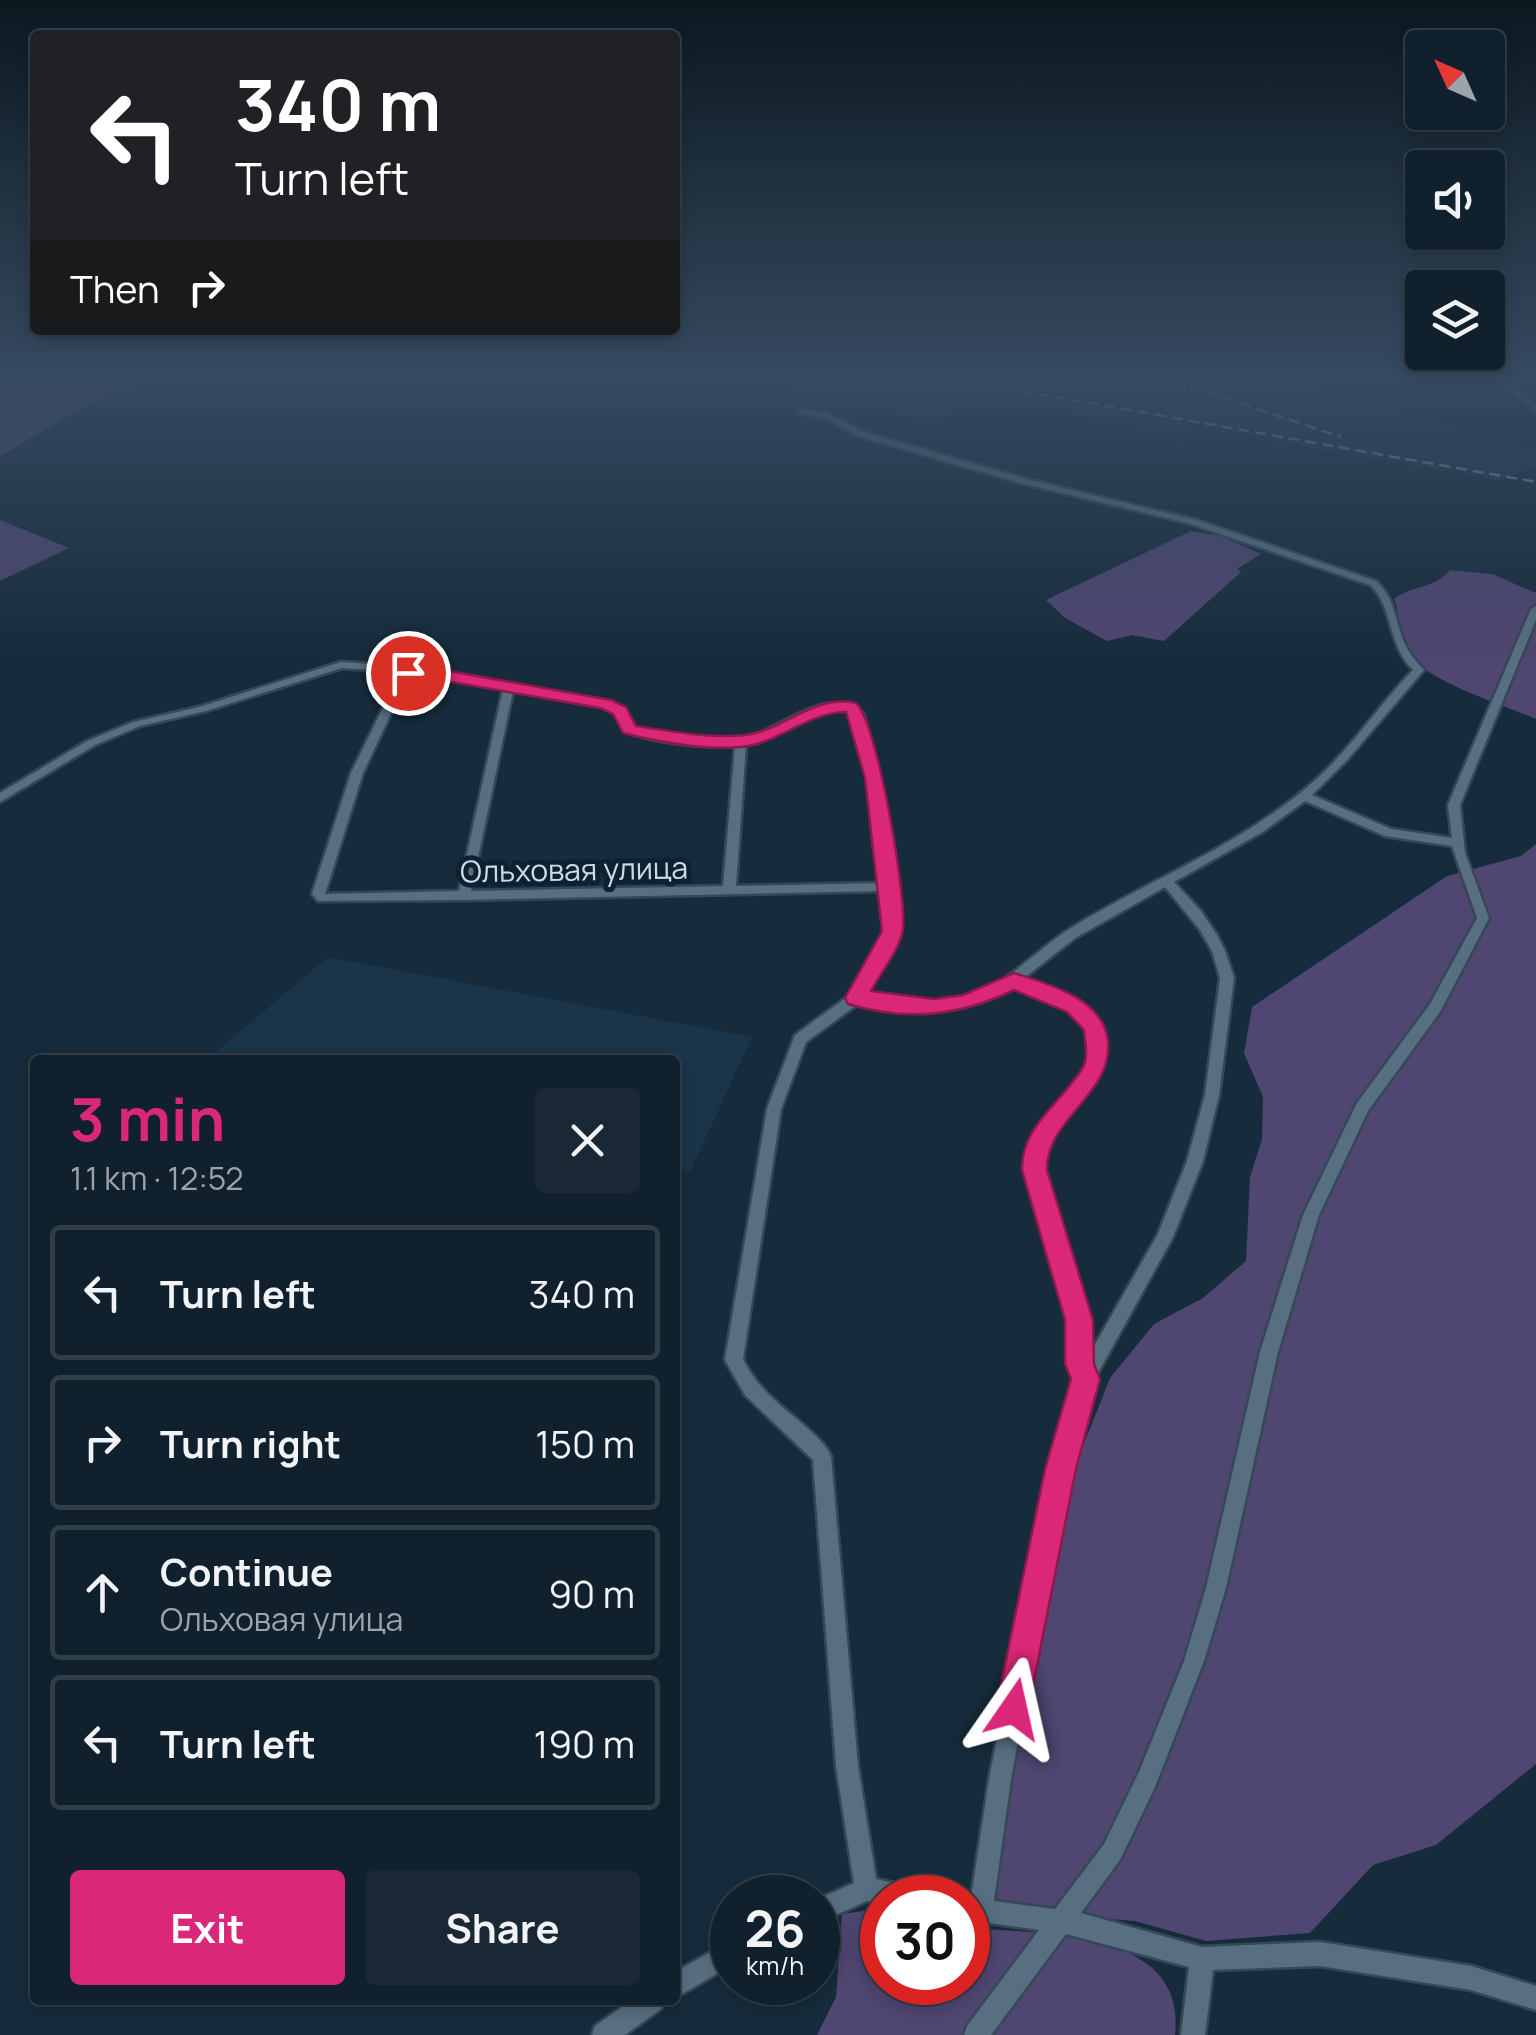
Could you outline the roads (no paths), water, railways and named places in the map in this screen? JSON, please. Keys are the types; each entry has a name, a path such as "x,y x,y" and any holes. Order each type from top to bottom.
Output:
{"street":[{"path":"856,998 934,1008 967,1003 1014,981 1070,935 1270,824 1304,796 1419,670 1396,644 1386,599 1373,583 1194,522 987,471"},
{"path":"976,2035 1112,1852 1194,1661 1216,1588 1278,1315 1326,1178 1362,1106 1435,1008 1483,918 1458,843 1454,805 1536,609"},
{"path":"0,798 91,743 137,724 202,709 341,665 509,686 615,707 623,725 637,733 741,742 828,706 844,705 858,713 874,778 889,888 890,940 856,998 800,1038 774,1108 734,1360 741,1378 776,1418 807,1438 822,1456 847,1766 864,1875"},
{"name":"Ольховая улица","path":"410,674 357,772 318,894 331,900 889,888"},
{"path":"464,896 509,686"},
{"path":"729,891 741,742"},
{"path":"1304,796 1389,833 1458,843"},
{"path":"982,1875 1060,1469 1086,1379 1165,1238 1195,1161 1212,1095 1227,978 1225,964 1189,903 1168,882"},
{"path":"1014,981 1086,1014 1098,1040 1092,1074 1056,1116 1034,1154 1034,1170 1079,1320 1079,1364 1086,1379"},
{"path":"990,1912 1061,1922 1202,1959 1320,1954 1470,1978 1536,1998"},
{"path":"1192,2035 1202,1959"},
{"path":"680,1983 710,1965"},
{"path":"604,2035 645,2005"}],"railway":[{"path":"1474,471 1536,482"}]}
